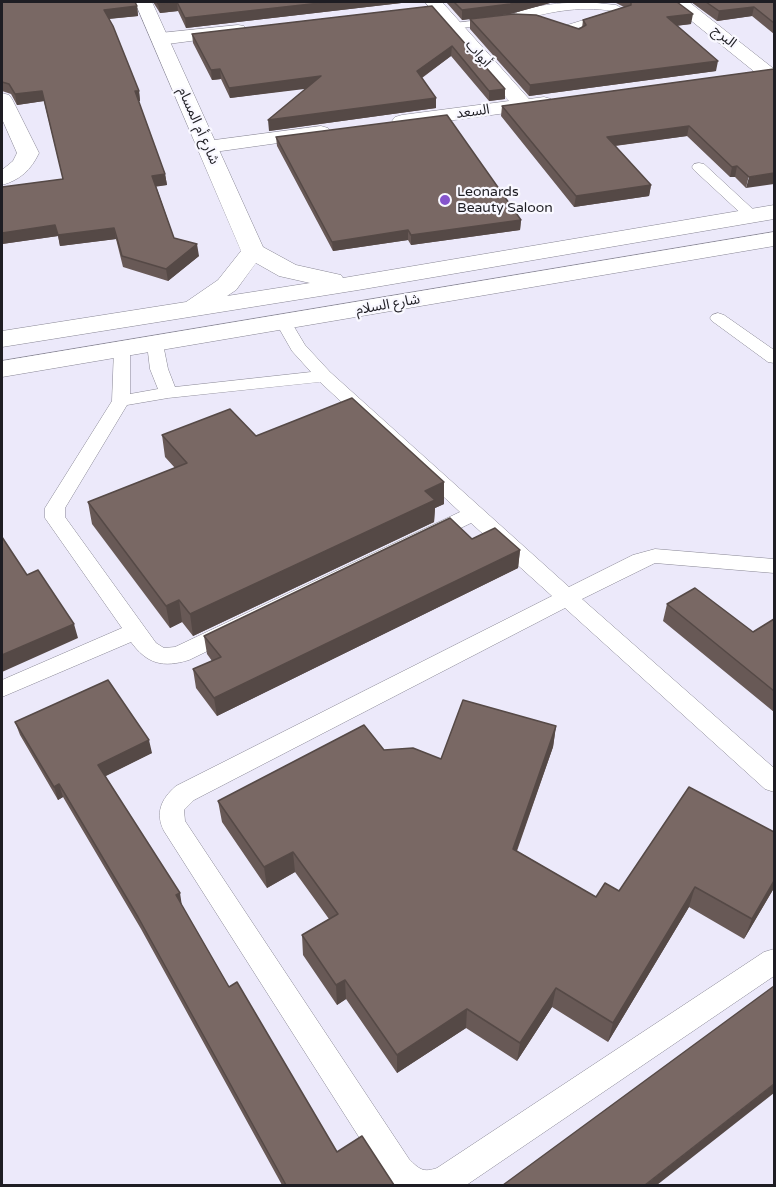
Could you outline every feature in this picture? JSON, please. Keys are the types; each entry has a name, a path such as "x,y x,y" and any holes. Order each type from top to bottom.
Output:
{"street":[{"name":"شارع أم المسام","path":"143,2 253,251"},
{"name":"البرج","path":"679,2 771,72"},
{"path":"415,10 436,4"},
{"name":"أبواب","path":"436,4 523,105"},
{"path":"160,39 252,29"},
{"path":"745,76 771,72"},
{"name":"السعد","path":"382,124 558,101"},
{"path":"2,178 18,170 28,153 3,105"},
{"path":"207,147 336,130"},
{"name":"شارع السلام","path":"2,339 358,283 763,214"},
{"name":"شارع السلام","path":"2,369 774,239"},
{"path":"190,310 227,285 253,251 288,271 304,276 358,283"}],"lane":[{"path":"454,26 528,18 550,22 573,31 624,12 618,5 594,2 533,9 520,13 512,19"},
{"path":"699,167 763,214"},
{"path":"718,318 774,358"},
{"path":"284,323 298,347 324,376 564,597 774,782"},
{"path":"154,344 159,369 168,393"},
{"path":"122,349 121,401 55,508 54,515 148,649 157,655 169,657 181,654 473,514"},
{"path":"121,401 168,393 324,376"},
{"path":"425,1185 411,1183 398,1170 179,834 169,813 174,801 184,793 640,560 655,556 774,566"},
{"path":"2,689 135,631"},
{"path":"430,1185 445,1181 774,961"}],"building":[{"path":"2,2 135,2 137,6 104,10 113,26 139,91 135,91 165,174 152,176 174,238 197,244 166,269 122,256 114,228 58,235 55,225 2,233 2,187 63,179 42,91 15,94 9,84 2,82"},
{"path":"177,2 329,2 185,18"},
{"path":"454,2 521,2 462,10"},
{"path":"631,2 677,2 693,14 667,17 718,61 530,85 470,19 513,14 536,15 579,29 586,25 583,20 631,5"},
{"path":"706,2 774,2 774,23 754,7 719,11"},
{"path":"432,6 505,89 489,91 452,46 417,71 436,98 268,120 321,76 229,88 220,69 211,70 192,34"},
{"path":"774,69 774,173 749,177 737,166 732,167 689,126 607,137 651,185 576,196 502,106"},
{"path":"447,115 521,220 411,235 408,230 332,242 276,137"},
{"path":"352,398 444,482 425,491 435,500 190,614 179,600 166,606 88,502 187,463 162,435 230,409 256,436"},
{"path":"450,518 472,539 495,528 520,550 214,698 193,669 221,657 204,636"},
{"path":"2,537 27,575 38,570 74,624 2,655"},
{"path":"695,588 753,632 774,619 774,691 667,604"},
{"path":"108,680 149,740 98,765 180,893 176,895 229,987 237,982 337,1152 362,1136 394,1185 286,1185 138,917 59,784 54,787 15,722"},
{"path":"463,700 556,726 513,849 596,897 605,883 619,891 689,787 774,832 774,881 752,919 695,887 613,1023 556,988 520,1043 467,1009 397,1055 345,980 336,985 302,935 338,914 293,852 264,867 218,801 364,725 384,750 413,748 441,759"},
{"path":"774,986 774,1084 645,1185 503,1185"}],"place":[{"name":"Leonards Beauty Saloon","path":"445,200"}]}
